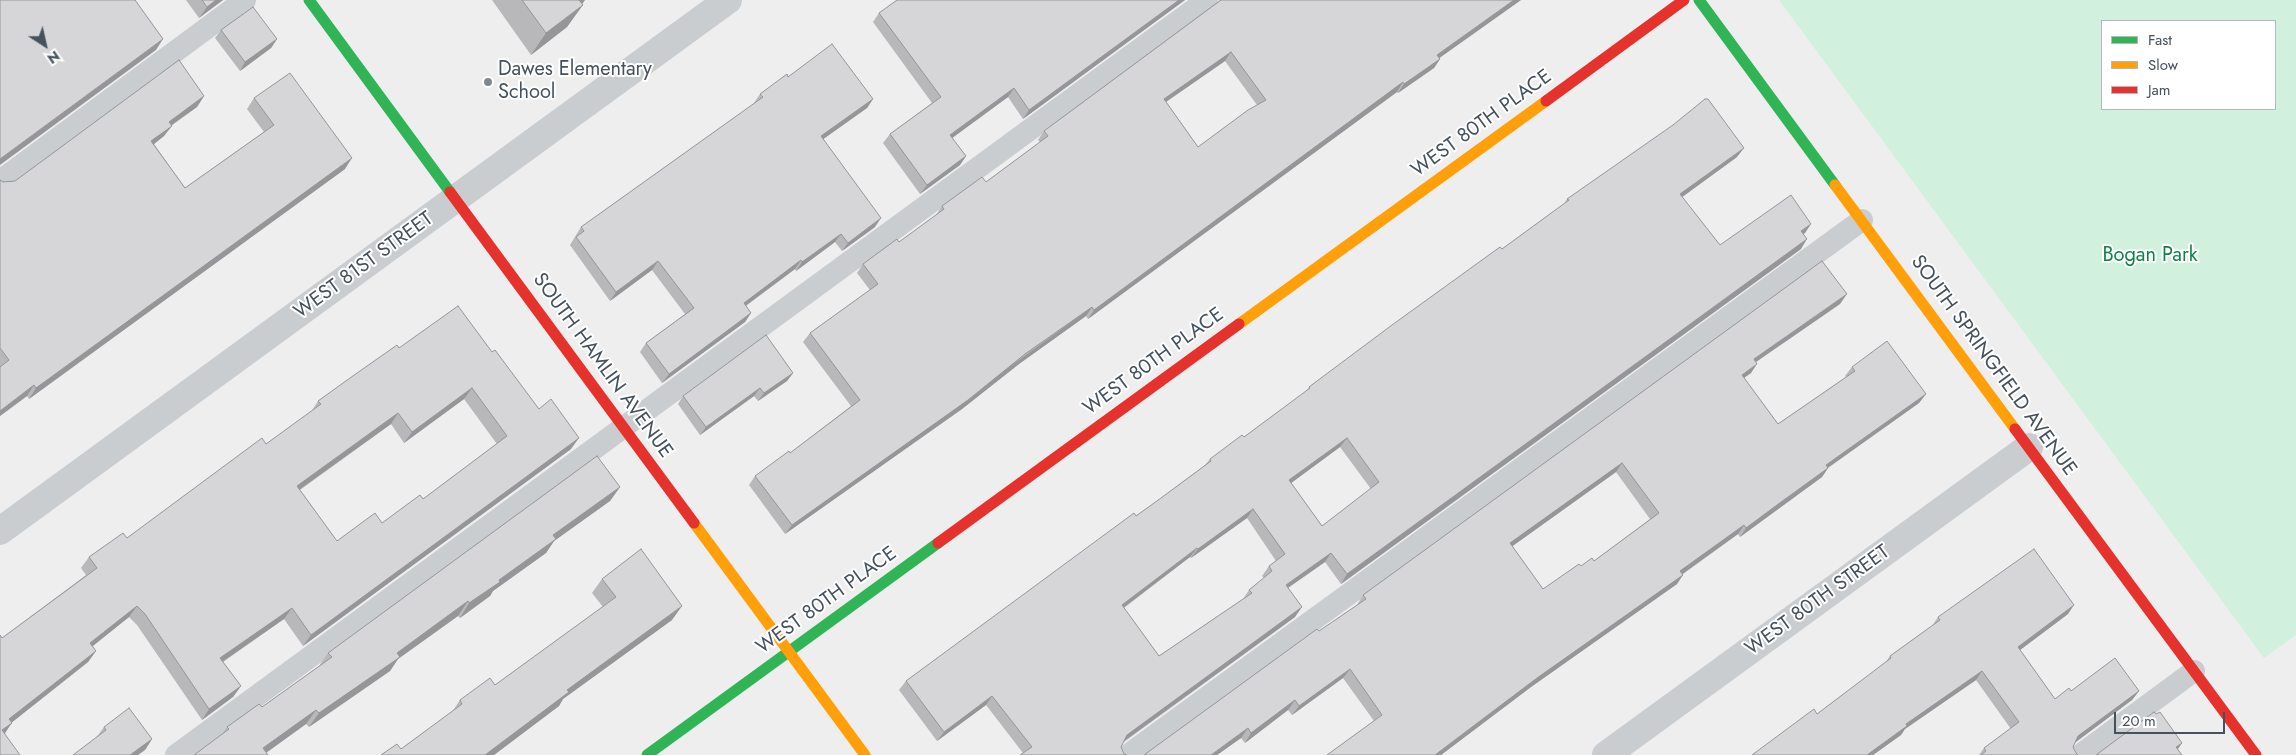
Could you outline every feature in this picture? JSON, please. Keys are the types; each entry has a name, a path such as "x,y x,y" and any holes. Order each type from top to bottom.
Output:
{"street":[{"name":"SOUTH HAMLIN AVENUE","path":"309,0 865,755"},
{"name":"WEST 81ST STREET","path":"0,531 728,0"},
{"name":"WEST 80TH PLACE","path":"647,755 1684,0"},
{"name":"SOUTH SPRINGFIELD AVENUE","path":"1699,0 2256,755"},
{"name":"WEST 80TH STREET","path":"1606,755 2029,447"}],"lane":[{"path":"0,181 245,0"},
{"path":"176,755 1207,0"},
{"path":"1128,755 1862,220"},
{"path":"2080,755 2194,671"}],"green space":[{"name":"Bogan Park","path":"1779,0 2296,0 2296,635 2264,658"}],"building":[{"path":"0,0 135,0 163,39 0,159"},
{"path":"202,0 216,0 207,7"},
{"path":"522,0 579,0 583,5 546,33"},
{"path":"897,0 1179,0 1029,110 1014,88 950,135 966,156 927,185 890,134 941,97 879,13"},
{"path":"1221,0 1514,0 1437,55 1440,59 1404,84 1403,82 1094,310 1092,307 1025,354 968,400 792,525 755,476 789,451 790,453 860,400 810,333 878,284 863,264 897,239 899,242 944,209 942,206 982,177 986,182 1048,136 1044,131","holes":["1231,52 1266,100 1248,110 1198,147 1164,99"]},
{"path":"253,7 277,39 245,62 221,30"},
{"path":"832,44 873,99 821,136 881,218 848,243 841,234 802,262 801,260 744,303 751,313 669,374 646,343 694,308 658,261 616,292 576,237 584,231 581,227 763,97 760,94 787,74 788,77"},
{"path":"179,60 204,96 169,122 172,126 151,141 185,188 274,125 254,98 290,73 352,158 36,388 34,385 0,411 0,367 9,360 0,348 0,180 3,182 15,181"},
{"path":"1705,99 1708,99 1744,148 1680,194 1720,245 1791,195 1811,224 1801,231 1807,239 1347,574 1331,553 1286,585 1302,607 1127,735 1121,747 1124,754 1127,755 1020,755 1032,747 992,696 944,732 906,681 1134,513 1136,516 1161,498 1242,435 1244,437 1392,325 1500,247 1502,249 1569,200 1567,199 1673,125","holes":["1347,438 1379,482 1322,526 1289,480","1253,509 1285,554 1269,566 1272,571 1249,590 1252,593 1159,656 1122,605 1197,548"]},
{"path":"1822,261 1847,294 1754,359 1757,364 1742,375 1778,424 1855,371 1852,367 1887,341 1926,394 1826,465 1828,468 1746,528 1744,525 1680,571 1683,575 1537,678 1435,755 1327,755 1382,715 1350,669 1299,706 1295,700 1251,733 1248,728 1211,755 1144,755 1317,629 1319,631 1366,599 1363,595","holes":["1622,463 1659,513 1594,561 1592,558 1581,566 1579,564 1543,589 1510,543"]},
{"path":"458,306 492,352 495,350 539,409 551,399 579,438 311,635 292,608 220,658 241,686 209,709 145,614 137,606 90,643 96,651 9,719 12,723 2,730 20,755 0,755 0,635 2,638 97,568 89,557 123,533 127,538 262,438 266,444 321,404 318,401 397,345 399,348","holes":["472,388 507,436 423,499 420,495 382,523 375,513 337,541 297,486 398,413 412,432"]},
{"path":"766,335 793,373 764,393 760,388 706,427 683,396"},
{"path":"597,456 620,487 553,535 556,539 499,580 500,582 469,603 468,601 397,653 400,657 319,713 316,710 263,748 268,755 194,755 229,729 227,727 259,704 262,707 332,657 328,653"},
{"path":"641,549 682,606 567,690 569,692 485,755 381,755 397,744 401,749 462,704 460,700 490,678 495,685 616,597 602,579"},
{"path":"2034,549 2074,605 2018,647 2055,699 2069,688 2071,691 2115,658 2139,691 2078,736 2073,747 2078,755 1981,755 1986,751 1984,748 2019,722 1982,671 1906,724 1907,726 1867,755 1752,755 1814,709 1817,714 1891,658 1890,656 1940,620 1938,617"},
{"path":"129,708 152,739 130,755 73,755 106,730 104,727"},
{"path":"2154,712 2156,714 2160,712 2182,743 2176,747 2182,755 2096,755"}],"traffic: fast":[{"path":"309,0 450,192"},
{"path":"1699,0 1835,185"},
{"path":"647,755 938,543"}],"traffic: slow":[{"path":"1239,324 1546,101"},
{"path":"1835,185 2015,429"},
{"path":"694,523 865,755"}],"traffic: jam":[{"path":"1546,101 1684,0"},
{"path":"450,192 694,523"},
{"path":"938,543 1239,324"},
{"path":"2015,429 2256,755"}],"place":[{"name":"Dawes Elementary School","path":"488,82"}]}
